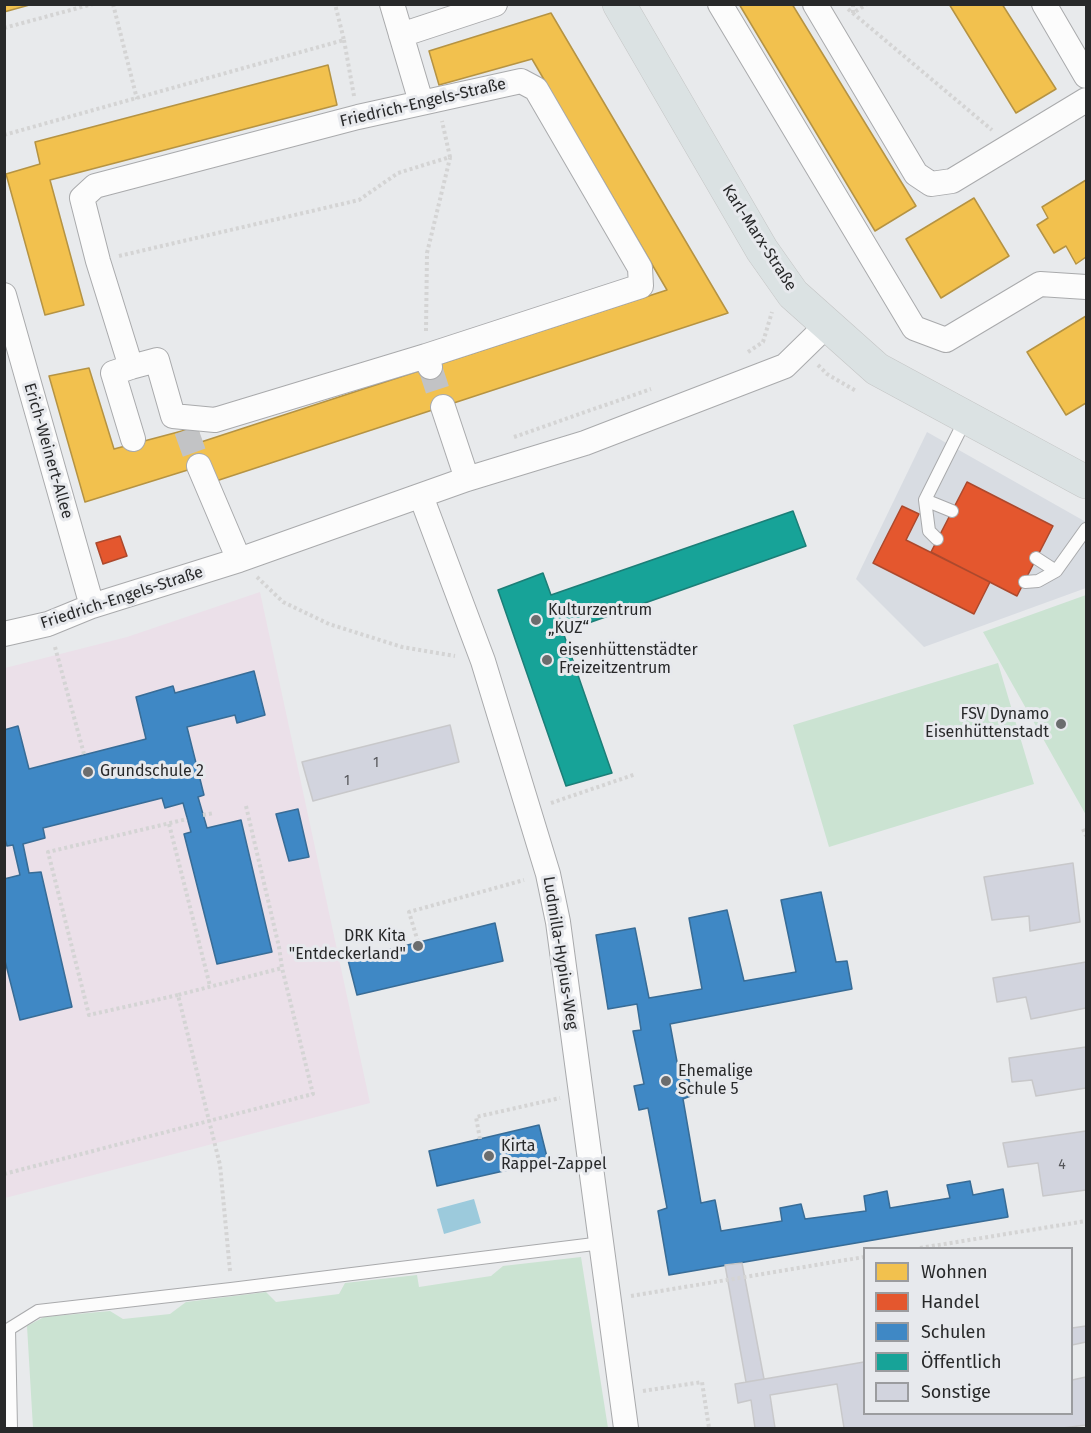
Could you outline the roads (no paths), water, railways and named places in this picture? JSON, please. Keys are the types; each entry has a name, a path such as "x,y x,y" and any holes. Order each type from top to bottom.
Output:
{"main road":[{"name":"Karl-Marx-Straße","path":"619,4 762,250 793,294 877,369 1086,482"}],"street":[{"path":"392,4 401,35 429,100"},
{"path":"401,35 495,4"},
{"path":"720,4 914,328 946,340 1040,284 1086,287"},
{"path":"815,4 916,174 931,184 952,181 1086,100"},
{"path":"1044,4 1086,76"},
{"name":"Friedrich-Engels-Straße","path":"520,81 536,89 640,268 641,286 428,362 215,420 184,423 174,416 157,360 131,367 98,261 82,198 95,186 429,100 520,81"},
{"name":"Erich-Weinert-Allee","path":"4,295 92,606"},
{"name":"Friedrich-Engels-Straße","path":"4,634 48,624 92,606 238,560 467,479 585,443 785,366 827,325"},
{"path":"131,367 112,373 132,439"},
{"path":"443,407 467,479"},
{"path":"199,466 238,560"},
{"name":"Ludmilla-Hypius-Weg","path":"421,496 483,661 548,874 558,922 626,1428"}],"lane":[{"path":"938,539 929,531 925,500 966,417"},
{"path":"925,500 952,511"},
{"path":"1024,582 1038,581 1056,571 1086,529"},
{"path":"1036,558 1056,571"},
{"path":"11,1428 7,1411 9,1329 38,1311 602,1243"}],"water":[{"path":"474,1199 481,1223 444,1234 437,1209"}],"tunnel":[{"path":"430,367 443,407"},
{"path":"186,430 199,466"}],"place":[{"name":"Kulturzentrum „KUZ“","path":"536,620"},
{"name":"eisenhüttenstädter Freizeitzentrum","path":"547,660"},
{"name":"FSV Dynamo Eisenhüttenstadt","path":"1061,724"},
{"name":"Grundschule 2","path":"88,772"},
{"name":"DRK Kita \"Entdeckerland\"","path":"418,946"},
{"name":"Ehemalige Schule 5","path":"666,1081"},
{"name":"Kirta Rappel-Zappel","path":"489,1156"}]}
